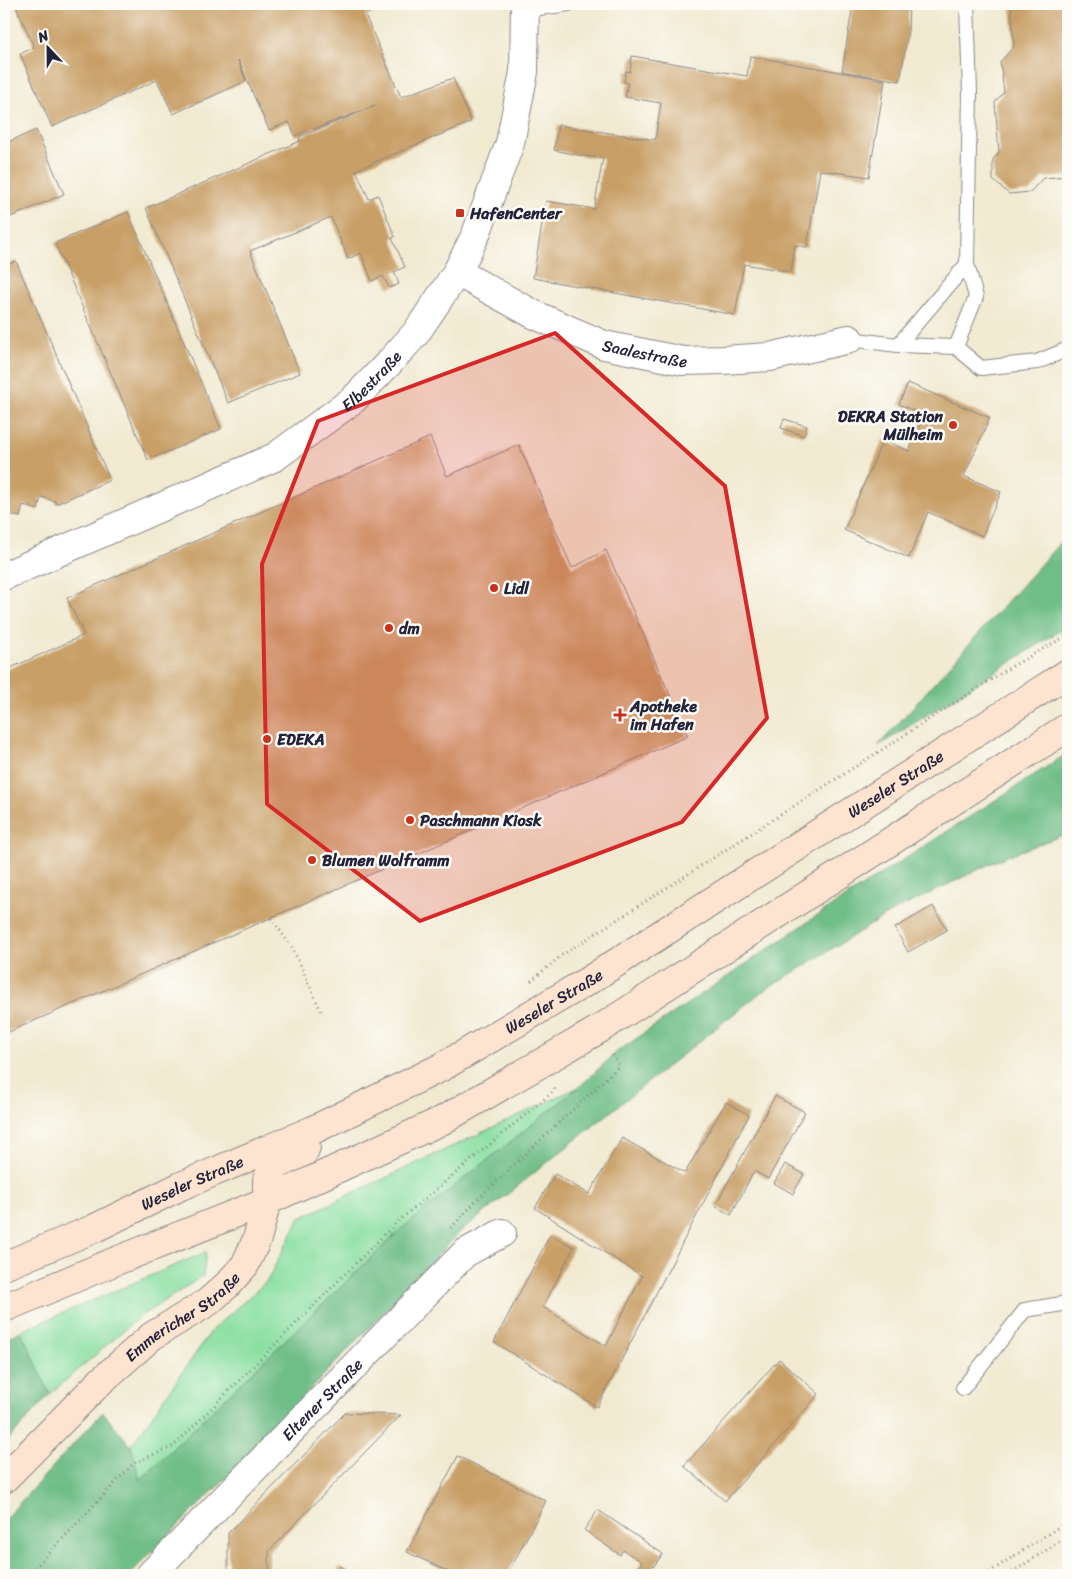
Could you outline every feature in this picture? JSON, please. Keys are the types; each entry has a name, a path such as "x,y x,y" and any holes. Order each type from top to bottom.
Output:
{"main road":[{"name":"Weseler Straße","path":"4,1266 93,1229 181,1186 313,1130 442,1068 592,979 1068,672"},
{"path":"4,1308 267,1200 443,1120 598,1030 1068,726"},
{"name":"Emmericher Straße","path":"4,1479 101,1380 152,1336 208,1302 245,1265 258,1239 267,1200 267,1179 277,1165 304,1152 313,1130"}],"street":[{"name":"Elbestraße","path":"4,576 275,457 353,400 388,364 416,333 457,272 476,234 510,144 524,72 525,7"},
{"name":"Saalestraße","path":"457,272 533,314 604,345 683,361 770,357 848,339"},
{"name":"Eltener Straße","path":"150,1575 465,1253 502,1233"}],"lane":[{"path":"525,7 569,4"},
{"path":"956,347 976,297 967,264 970,92 967,4"},
{"path":"898,345 967,264"},
{"path":"848,339 898,345 956,347 981,368 1037,362 1068,349"},
{"path":"963,1388 1025,1310 1068,1303"}],"path":[{"path":"526,985 570,950 1008,668 1068,635"},
{"path":"271,918 293,949 320,1011"},
{"path":"450,1229 476,1201 619,1066 598,1030"},
{"path":"28,1575 134,1463 174,1446 397,1222 555,1090 544,1062"},
{"path":"985,1575 1068,1521"},
{"path":"1008,1575 1068,1536"}],"highlighted area":[{"path":"555,333 725,486 767,718 682,822 420,921 267,804 262,564 318,421"}],"green space":[{"path":"1068,532 1068,626 878,746 1065,537"},
{"path":"1068,753 1068,833 1000,859 890,913 760,993 460,1232 222,1482 129,1575 4,1575 4,1520 103,1412 131,1446 140,1480 400,1230 579,1087 618,1051 815,917"},
{"path":"579,1087 400,1230 139,1481 131,1446 212,1330 267,1281 300,1218"},
{"path":"206,1252 203,1276 138,1318 50,1394 21,1331"},
{"path":"21,1331 50,1394 4,1445 4,1339"}],"building":[{"path":"15,4 390,4 365,15 401,97 453,78 471,122 356,170 369,199 378,195 395,237 392,238 405,267 394,272 399,284 389,288 383,276 372,281 361,253 348,259 331,217 250,251 300,373 228,403 146,208 300,141 299,137 375,106 295,136 289,122 269,130 238,60 246,81 173,114 157,80 52,127 20,54 34,47"},
{"path":"853,4 909,4 908,31 900,81 842,71"},
{"path":"1011,4 1068,4 1068,176 1043,178 1030,192 1009,194 993,180 993,159 999,153 995,102 1004,92 1000,62 1014,46"},
{"path":"632,56 747,76 750,56 885,80 869,177 820,170 807,247 795,245 791,272 744,264 735,315 533,278 546,201 594,209 603,158 554,150 558,125 655,140 661,103 625,97 628,83 624,82 626,71 630,72"},
{"path":"36,130 64,194 4,220 4,144"},
{"path":"128,212 221,429 148,460 55,243"},
{"path":"16,261 110,480 56,504 55,501 41,497 38,510 23,505 20,517 5,513 4,517 4,266"},
{"path":"908,383 990,418 964,476 1001,492 982,536 928,512 909,558 844,530 883,440 909,451 924,415 899,404"},
{"path":"784,419 807,426 804,436 781,428"},
{"path":"430,437 447,476 519,445 572,568 606,550 688,736 4,1034 4,671 84,635 67,598"},
{"path":"933,906 947,930 908,952 895,928"},
{"path":"775,1096 805,1112 768,1179 754,1171 731,1215 715,1206"},
{"path":"726,1102 749,1115 597,1407 494,1342 550,1235 574,1247 543,1307 606,1346 642,1276 535,1208 555,1174 589,1194 622,1138 685,1173"},
{"path":"785,1164 804,1174 793,1194 774,1183"},
{"path":"779,1359 819,1394 725,1501 684,1466"},
{"path":"345,1413 401,1415 269,1551 269,1575 228,1575 228,1533"},
{"path":"458,1456 546,1501 507,1575 449,1575 451,1573 407,1552"},
{"path":"598,1510 663,1554 647,1575 642,1575 636,1571 642,1562 623,1550 620,1555 584,1530"},
{"path":"340,1566 353,1575 334,1575"}],"place":[{"name":"HafenCenter","path":"460,213"},
{"name":"DEKRA Station Mülheim","path":"953,425"},
{"name":"Lidl","path":"494,588"},
{"name":"dm","path":"389,628"},
{"name":"Apotheke im Hafen","path":"620,715"},
{"name":"EDEKA","path":"267,739"},
{"name":"Paschmann Kiosk","path":"410,820"},
{"name":"Blumen Wolframm","path":"312,860"}]}
